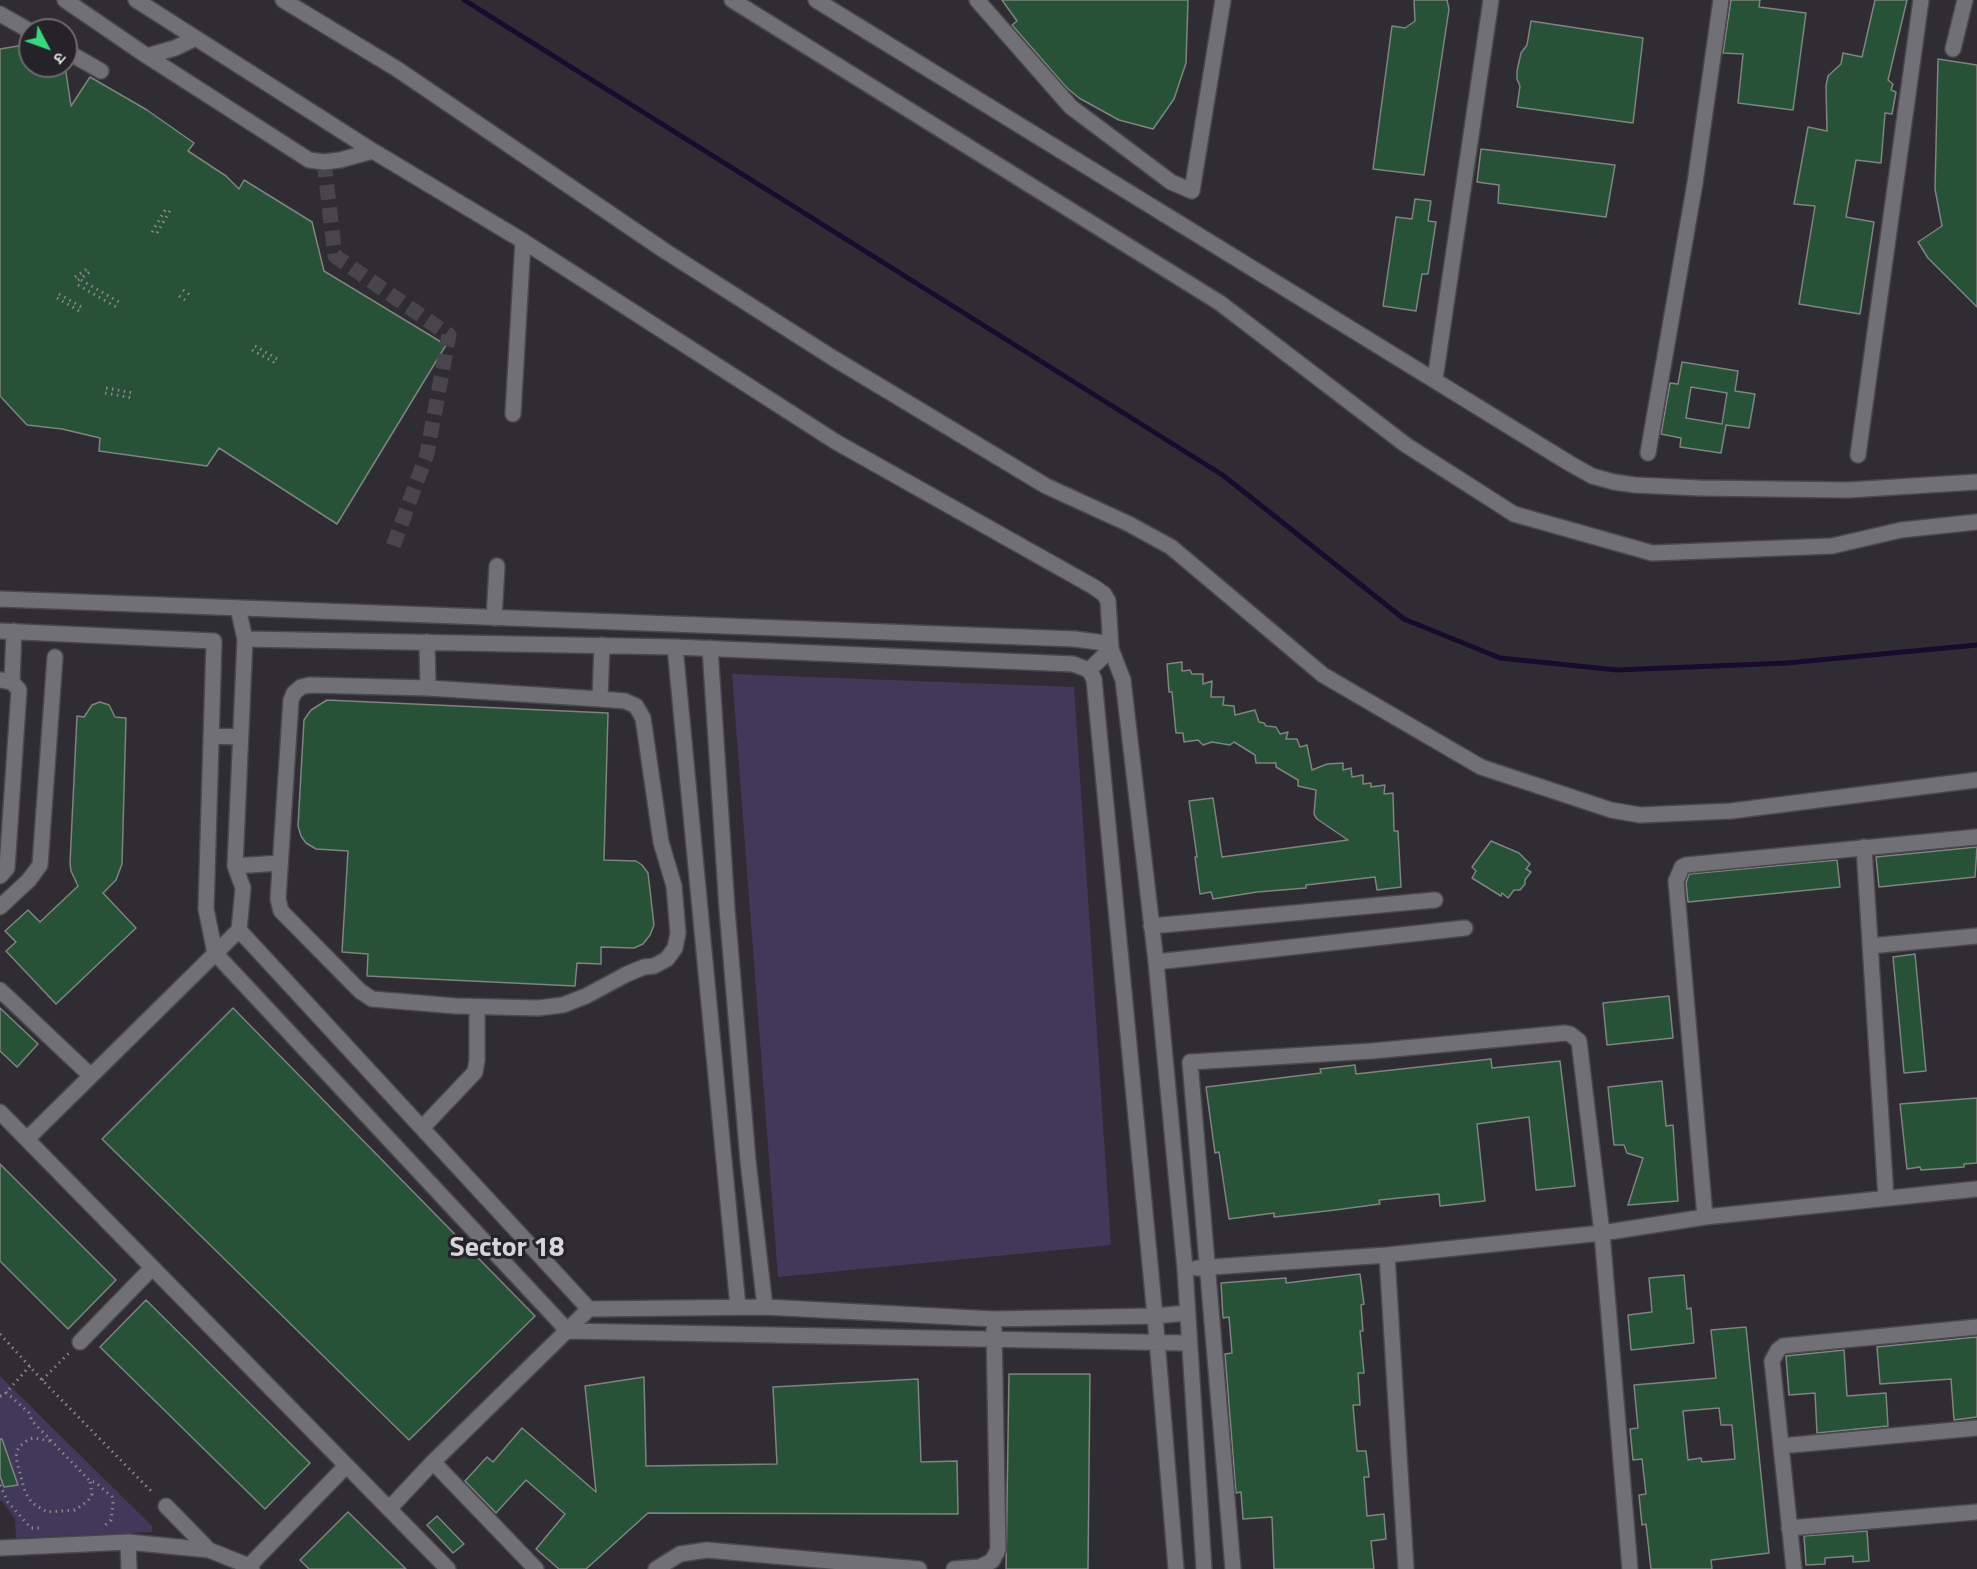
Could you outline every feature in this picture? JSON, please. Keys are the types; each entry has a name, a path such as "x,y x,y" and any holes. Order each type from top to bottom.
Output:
{"street":[{"path":"65,0 147,56 309,160 324,162 340,160 373,151"},
{"path":"136,0 373,151 523,241 836,442 1094,586 1104,594 1108,601 1111,649 1123,680 1156,962 1185,1269 1204,1569"},
{"path":"283,0 397,69 665,251 833,358 1046,486 1129,524 1171,547 1323,675 1481,767 1611,810 1640,814 1731,812 1977,780"},
{"path":"732,0 1220,303 1406,445 1514,514 1652,553 1832,546 1901,530 1977,522"},
{"path":"816,0 1592,476 1614,482 1665,488 1848,490 1977,482"},
{"path":"977,0 1071,107 1171,182 1192,191 1223,0"},
{"path":"1435,379 1491,0"},
{"path":"1648,453 1695,183 1721,0"},
{"path":"1858,455 1921,0"},
{"path":"1953,50 1965,0"},
{"path":"0,14 18,24"},
{"path":"147,56 175,48 196,38"},
{"path":"78,58 101,71"},
{"path":"513,414 523,241"},
{"path":"494,618 497,566"},
{"path":"0,599 1075,639 1097,641 1111,649"},
{"path":"27,1139 239,930 243,888 235,866 245,639 238,608"},
{"path":"2,871 19,690 6,681 7,631 214,641 206,909 215,953 568,1331 1188,1343"},
{"path":"245,639 710,648 1073,664 1089,670 1094,679 1155,1316 1176,1569"},
{"path":"427,642 428,688"},
{"path":"600,699 602,645"},
{"path":"675,647 738,1307"},
{"path":"710,648 728,920 748,1161 765,1307"},
{"path":"1089,670 1111,649"},
{"path":"0,907 29,880 40,866 55,657"},
{"path":"310,685 428,688 625,701 636,706 643,718 661,842 674,886 678,933 675,948 667,959 654,966 644,967 627,974 564,1005 538,1008 477,1007 372,999 360,991 281,911 278,899 280,863 291,700 294,693 301,687 310,685"},
{"path":"211,736 240,737"},
{"path":"209,814 237,813"},
{"path":"1705,1217 1676,881 1678,872 1686,864 1977,837"},
{"path":"1864,847 1886,1198"},
{"path":"235,866 280,863"},
{"path":"1151,926 1435,900"},
{"path":"1156,962 1465,928"},
{"path":"239,930 589,1310"},
{"path":"1870,946 1977,936"},
{"path":"0,990 91,1076"},
{"path":"422,1128 475,1072 477,1007"},
{"path":"1233,1569 1190,1062 1372,1051 1564,1032 1578,1041 1602,1233 1630,1569"},
{"path":"0,1112 448,1569"},
{"path":"1185,1269 1387,1255 1602,1233 1705,1217 1977,1189"},
{"path":"1387,1255 1406,1569"},
{"path":"80,1342 152,1268"},
{"path":"388,1509 589,1310 765,1307 993,1319 1155,1316 1186,1313"},
{"path":"954,1569 980,1567 992,1561 998,1550 993,1319"},
{"path":"1794,1569 1772,1361 1778,1350 1783,1346 1977,1327"},
{"path":"1781,1446 1977,1428"},
{"path":"433,1462 536,1569"},
{"path":"0,1548 128,1542 209,1550 250,1567 346,1466"},
{"path":"166,1506 209,1550"},
{"path":"1790,1528 1977,1512"},
{"path":"128,1542 129,1569"},
{"path":"656,1569 680,1554 707,1550 919,1569"}],"path":[{"path":"154,232 169,208"},
{"path":"78,280 92,268"},
{"path":"78,280 121,303"},
{"path":"78,280 118,308"},
{"path":"183,290 190,294"},
{"path":"58,296 82,310"},
{"path":"179,296 185,300"},
{"path":"254,348 278,362"},
{"path":"105,391 133,395"},
{"path":"0,1334 166,1506"},
{"path":"42,1380 80,1342"},
{"path":"0,1396 30,1366"},
{"path":"6,1392 29,1413 51,1441 90,1480 112,1497 111,1520 104,1527 94,1527"},
{"path":"51,1441 29,1439 17,1451 16,1458 25,1492 32,1503 42,1510 53,1512 82,1507 92,1494 90,1480"},
{"path":"0,1485 8,1502 31,1528 42,1528"}],"shaded area":[{"path":"732,674 1074,687 1111,1245 778,1277"},
{"path":"0,1376 152,1526 152,1532 16,1538 15,1519 0,1501"}],"building":[{"path":"1002,0 1188,0 1186,63 1174,99 1153,129 1119,120 1079,98 1067,88 1012,25 1017,21"},
{"path":"1414,0 1447,0 1449,9 1424,175 1373,169 1392,26 1405,28 1415,21"},
{"path":"1731,0 1760,0 1759,7 1806,13 1793,110 1738,103 1743,54 1723,53"},
{"path":"1875,0 1907,0 1888,80 1893,84 1891,90 1896,92 1892,114 1885,113 1881,163 1856,160 1846,217 1874,222 1860,314 1799,304 1815,206 1794,204 1808,127 1827,131 1826,86 1828,76 1841,64 1843,53 1862,57"},
{"path":"1531,21 1643,38 1633,123 1517,107 1520,86 1517,71 1521,53 1527,45"},
{"path":"18,46 18,78 67,78 71,106 90,77 147,110 194,143 188,151 226,176 239,189 244,180 312,222 324,271 446,345 337,524 219,448 207,466 99,451 100,438 62,429 27,425 0,396 0,49"},
{"path":"1938,59 1977,65 1977,307 1928,258 1918,242 1942,226 1935,189"},
{"path":"1481,149 1615,165 1606,217 1498,203 1499,185 1477,182"},
{"path":"1415,199 1431,201 1428,221 1436,222 1428,274 1422,274 1416,311 1383,306 1396,217 1412,219"},
{"path":"1682,362 1738,371 1735,391 1755,394 1749,428 1726,425 1721,453 1680,447 1681,438 1661,434 1670,383 1678,384","holes":["1691,387 1727,393 1722,424 1686,418"]},
{"path":"1182,662 1182,671 1190,670 1192,674 1203,674 1203,684 1212,681 1211,697 1224,697 1223,705 1234,706 1235,715 1255,710 1259,722 1266,726 1276,727 1280,734 1288,732 1286,739 1297,739 1300,747 1307,745 1312,770 1327,764 1343,763 1343,770 1351,768 1352,777 1363,775 1363,784 1371,783 1371,787 1385,785 1384,794 1393,793 1394,831 1398,831 1401,887 1377,890 1375,877 1213,899 1211,892 1200,894 1189,801 1213,798 1222,857 1348,840 1317,819 1314,814 1316,790 1298,786 1298,780 1276,767 1276,763 1256,763 1255,755 1234,742 1230,745 1212,742 1203,745 1198,740 1184,742 1183,733 1176,733 1167,664"},
{"path":"327,700 608,713 604,860 636,861 648,873 654,925 650,935 643,944 634,948 601,947 601,964 577,963 575,986 367,976 368,954 342,952 348,851 316,849 306,843 298,826 304,720 311,710"},
{"path":"100,702 109,705 115,717 126,718 122,864 116,880 103,893 136,928 56,1004 6,951 16,942 5,931 28,910 40,922 78,886 70,863 77,716 84,717 92,705"},
{"path":"1491,841 1519,853 1530,864 1526,869 1531,872 1525,884 1520,890 1514,890 1508,898 1472,878 1476,871 1472,867"},
{"path":"1977,847 1975,877 1879,887 1876,857"},
{"path":"1837,860 1840,887 1688,902 1686,883 1689,874"},
{"path":"1915,954 1926,1071 1904,1073 1893,957"},
{"path":"1669,996 1673,1038 1607,1045 1603,1003"},
{"path":"0,1008 38,1044 17,1067 0,1051"},
{"path":"233,1008 535,1316 409,1440 102,1139"},
{"path":"1491,1059 1492,1068 1560,1061 1575,1186 1536,1190 1529,1117 1477,1124 1485,1201 1440,1206 1439,1194 1379,1200 1380,1204 1335,1210 1274,1217 1274,1213 1229,1219 1219,1152 1215,1153 1206,1087 1321,1073 1320,1069 1355,1065 1356,1074"},
{"path":"1662,1081 1666,1126 1673,1125 1678,1201 1628,1205 1643,1158 1627,1153 1624,1145 1614,1145 1608,1087"},
{"path":"1977,1098 1977,1163 1964,1164 1964,1167 1907,1169 1900,1104"},
{"path":"0,1164 116,1280 68,1329 0,1261"},
{"path":"1360,1274 1364,1304 1361,1305 1363,1331 1360,1331 1364,1373 1358,1373 1360,1405 1353,1405 1357,1451 1366,1451 1369,1477 1364,1477 1367,1516 1384,1514 1386,1539 1371,1541 1374,1569 1274,1569 1272,1517 1243,1519 1241,1492 1236,1493 1225,1354 1232,1353 1229,1317 1223,1318 1221,1283 1286,1278 1286,1283"},
{"path":"1684,1275 1687,1309 1691,1308 1694,1343 1631,1350 1628,1315 1652,1312 1649,1278"},
{"path":"146,1300 310,1463 265,1509 100,1347"},
{"path":"1746,1327 1769,1553 1711,1560 1712,1569 1651,1569 1646,1524 1642,1525 1639,1495 1646,1494 1642,1459 1633,1460 1630,1429 1638,1428 1634,1385 1716,1378 1711,1330","holes":["1719,1408 1721,1425 1732,1425 1735,1459 1702,1462 1701,1458 1688,1460 1683,1411"]},
{"path":"1977,1337 1977,1417 1954,1420 1951,1379 1880,1384 1877,1347"},
{"path":"1844,1350 1847,1396 1886,1393 1888,1426 1817,1433 1815,1393 1789,1395 1786,1356"},
{"path":"1009,1374 1090,1374 1088,1569 1006,1569"},
{"path":"644,1377 646,1466 777,1464 773,1387 918,1379 921,1462 957,1461 958,1514 648,1513 586,1569 559,1569 536,1549 565,1514 526,1480 496,1513 465,1481 487,1457 493,1462 522,1428 596,1492 585,1386"},
{"path":"0,1439 2,1439 18,1485 4,1487 0,1476"},
{"path":"348,1512 406,1569 309,1569 300,1560"},
{"path":"437,1516 464,1544 453,1553 427,1525"},
{"path":"1867,1531 1869,1561 1853,1562 1853,1556 1825,1558 1825,1564 1806,1565 1804,1536"}],"waterway":[{"path":"464,0 1224,476 1404,619 1500,658 1617,670 1787,663 1977,645"}],"tunnel":[{"path":"324,162 335,256 449,335 427,454 392,549"}],"district":[{"name":"Sector 18","path":"507,1249"}]}
